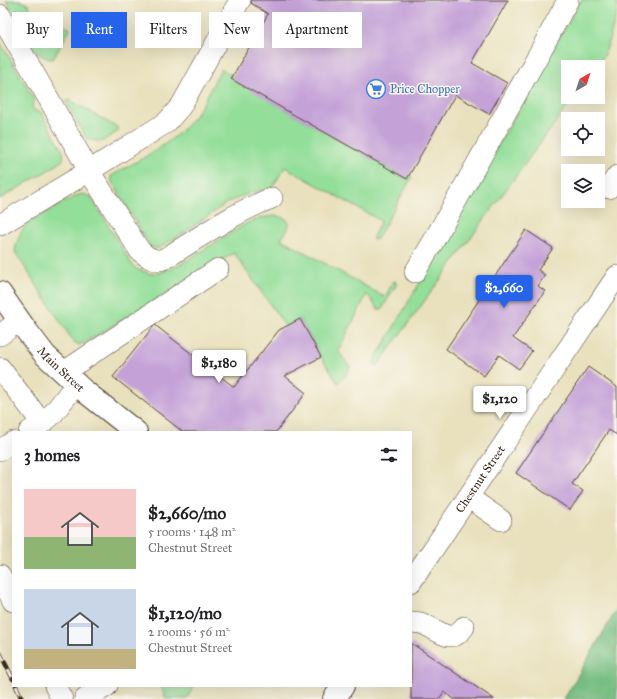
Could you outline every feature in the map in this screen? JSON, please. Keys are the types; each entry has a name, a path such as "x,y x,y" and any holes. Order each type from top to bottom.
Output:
{"main road":[{"name":"Main Street","path":"0,294 46,355 87,393 135,431"},
{"path":"334,699 342,687"}],"street":[{"path":"0,224 167,122 180,106 240,0"},
{"path":"414,272 444,222 568,0"},
{"path":"0,15 89,171 140,251 146,256 160,260 169,256 243,211 272,198"},
{"path":"0,368 44,426 52,415 70,378 218,269"},
{"name":"Chestnut Street","path":"412,581 617,276"},
{"path":"0,335 19,321"},
{"path":"0,450 12,443"},
{"path":"468,497 501,520"},
{"path":"0,575 12,599"},
{"path":"412,622 422,623 447,636 456,636 464,627"},
{"path":"56,687 62,699"},
{"path":"85,699 105,687"}],"green space":[{"path":"6,0 20,0 29,5 30,8 28,12 13,12"},
{"path":"581,0 617,0 617,13 605,54 601,60 561,60 561,104 569,104 563,112 561,112 561,115 377,366 373,363"},
{"path":"63,26 66,26 70,29 63,41"},
{"path":"0,42 34,99 32,107 35,111 41,112 63,151 64,156 60,163 0,199"},
{"path":"33,48 59,48 53,59 42,56"},
{"path":"221,69 233,76 232,79 407,179 409,175 412,177 377,239 373,240 373,237 381,221 285,167 272,188 252,192 227,203 159,248 151,247 111,180 111,176 147,156 181,131 199,110"},
{"path":"70,100 118,128 117,132 101,142 88,139 66,103"},
{"path":"83,194 91,197 133,266 139,270 151,274 162,272 177,266 249,222 276,216 284,218 289,223 288,229 281,239 385,297 394,281 396,282 396,285 382,309 378,309 367,294 338,351 350,367 346,375 338,383 321,357 300,319 286,327 234,253 79,345 73,341 15,252 21,232 29,222 78,195"},
{"path":"617,609 617,699 564,699"},
{"path":"161,687 193,687 187,699 166,699"}],"building":[{"name":"Price Chopper","path":"252,0 508,0 472,63 507,83 489,114 455,95 407,179 231,79 249,48 264,48 264,21 268,14 251,3"},
{"path":"526,230 553,248 538,270 545,275 538,286 545,291 513,338 532,351 519,369 499,355 484,376 446,349"},
{"path":"300,319 321,357 285,376 306,393 277,431 182,431 113,377 155,325 234,387 279,330"},
{"path":"588,367 617,387 617,435 609,430 572,484 583,491 570,510 516,473"},
{"path":"412,644 494,699 454,699 444,692 439,699 411,699"}],"railway":[{"path":"0,653 12,677"},
{"path":"16,687 22,699"}],"place":[{"name":"Price Chopper","path":"376,89"}]}
